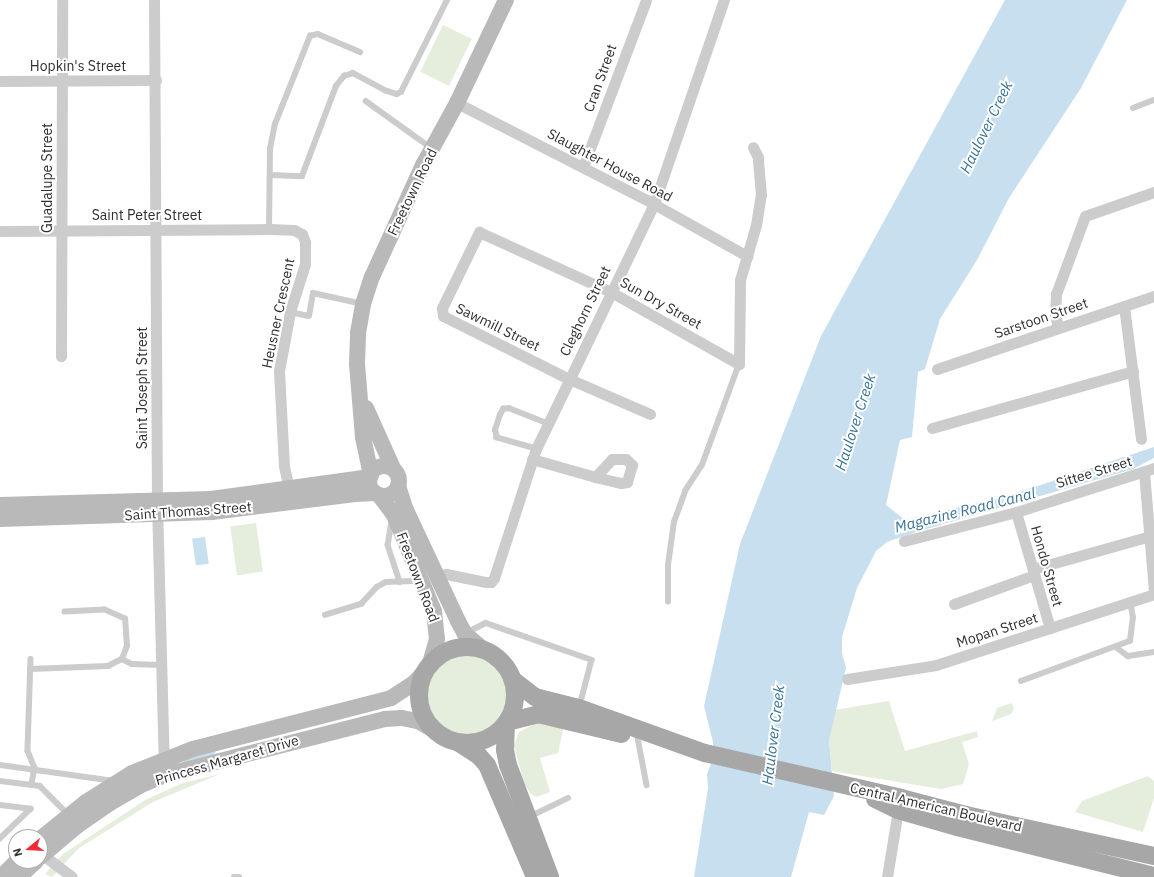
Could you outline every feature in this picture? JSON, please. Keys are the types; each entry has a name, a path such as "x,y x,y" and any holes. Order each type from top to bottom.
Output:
{"main road":[{"name":"Freetown Road","path":"370,476 363,436 357,364 358,333 363,304 372,278 432,149 457,103 506,0"},
{"name":"Freetown Road","path":"360,394 375,434 393,468"},
{"path":"349,480 361,461 363,436"},
{"path":"378,468 393,468 398,476 398,486 391,495 377,494 370,485 370,476 378,468"},
{"name":"Saint Thomas Street","path":"291,495 370,476"},
{"name":"Freetown Road","path":"398,486 406,510 465,634"},
{"name":"Freetown Road","path":"377,494 394,515 422,581 437,625 438,639 427,667"},
{"name":"Saint Thomas Street","path":"0,519 157,509 211,499 291,495 377,494"},
{"name":"Saint Thomas Street","path":"0,505 157,509"},
{"path":"459,743 485,740 506,722 513,708 515,694 512,679 506,667 465,634"},
{"path":"485,650 471,647 456,648 442,653 427,667 419,686 419,702 423,716 432,729 445,738 459,743 479,756 487,766 535,877"},
{"name":"Princess Margaret Drive","path":"48,832 69,815 118,781 163,760 193,749 380,701 402,692 427,667"},
{"path":"512,679 535,697 579,708 643,729 683,746 705,753 844,785"},
{"path":"506,722 538,714 638,738 683,746"},
{"name":"Princess Margaret Drive","path":"48,851 77,826 110,803 139,786 165,775 402,718 418,721 432,729"},
{"path":"506,722 505,750 527,818 550,877"},
{"name":"Central American Boulevard","path":"844,785 898,810 1051,852 1154,876"},
{"name":"Central American Boulevard","path":"844,785 966,816 1154,856"},
{"path":"1,877 9,869"},
{"name":"Princess Margaret Drive","path":"19,877 28,869"}],"street":[{"name":"Guadalupe Street","path":"62,0 62,356"},
{"name":"Saint Joseph Street","path":"154,0 157,230 157,509 160,665 163,760 165,775"},
{"name":"Cran Street","path":"583,167 646,0"},
{"name":"Cleghorn Street","path":"438,578 446,574 491,582 534,454 654,204 724,0"},
{"name":"Hopkin's Street","path":"0,81 156,80"},
{"name":"Slaughter House Road","path":"457,103 654,204 747,256"},
{"path":"739,364 740,280 756,225 760,195 758,158 753,147"},
{"path":"1058,328 1055,314 1056,294 1085,216 1154,192"},
{"name":"Saint Peter Street","path":"0,231 294,230"},
{"name":"Heusner Crescent","path":"291,495 284,460 279,371 290,312 305,264 305,242 302,234 294,230"},
{"name":"Sun Dry Street","path":"443,316 442,308 479,232 611,292 739,364"},
{"name":"Sarstoon Street","path":"937,369 1154,296"},
{"path":"1124,306 1141,438"},
{"name":"Sawmill Street","path":"443,316 569,379 650,414"},
{"path":"932,428 1133,371"},
{"path":"534,454 595,477"},
{"path":"1149,470 1147,537 1154,590"},
{"name":"Sittee Street","path":"904,541 1016,512 1149,470"},
{"name":"Hondo Street","path":"1016,512 1050,628"},
{"path":"954,604 1033,572 1147,537"},
{"name":"Mopan Street","path":"846,679 936,665 1154,594"},
{"path":"887,877 898,810"},
{"path":"48,863 72,877"}],"lane":[{"path":"270,175 302,176 336,86 344,76 352,73 387,91 397,94 401,92 447,0"},
{"path":"269,229 270,149 275,124 310,36 318,34 360,52"},
{"path":"1133,108 1154,100"},
{"path":"366,101 432,149"},
{"path":"290,312 309,316 313,293 363,304"},
{"path":"668,602 668,565 674,522 685,491 702,465 739,364"},
{"path":"534,454 497,438 495,430 500,415 503,409 509,408 548,423"},
{"path":"394,515 389,529 388,545 400,582"},
{"path":"325,615 361,604 377,587 386,582 422,581"},
{"path":"1020,681 1130,641 1133,618 1130,601"},
{"path":"30,670 108,666 122,659 127,646 125,619 106,610 65,612"},
{"path":"465,634 486,623 592,660 579,708"},
{"path":"1116,647 1128,656 1154,652"},
{"path":"31,659 28,751 35,768 32,784"},
{"path":"122,659 132,664 160,665"},
{"path":"638,738 647,785"},
{"path":"0,765 35,768 118,781"},
{"path":"0,781 40,786 69,815"},
{"path":"527,818 568,798"},
{"path":"0,805 31,809 0,839"},
{"path":"234,877 239,877"}],"green space":[{"path":"443,25 472,39 449,86 420,72"},
{"path":"256,523 263,572 237,575 230,527"},
{"path":"466,655 482,658 495,667 504,680 507,696 504,712 495,725 482,734 466,737 450,734 437,725 428,712 425,696 428,680 437,667 450,658"},
{"path":"889,701 905,751 977,731 978,737 962,742 969,764 963,784 941,789 832,771 829,740 834,710"},
{"path":"1012,703 1014,709 1011,714 992,721 997,708"},
{"path":"542,720 564,725 558,753 540,758 550,792 536,797 530,793 524,783 514,746 519,732"},
{"path":"220,774 153,802 79,848 52,877 45,874 63,854 147,799 183,783"},
{"path":"1148,776 1154,781 1154,798 1143,832 1075,812 1082,801"}],"water":[{"path":"1005,0 1127,0 1081,88 1009,198 977,260 940,319 925,369 918,372 912,437 900,440 886,505 905,520 1008,496 1154,447 1154,458 1133,469 916,532 887,542 876,551 857,588 842,637 842,653 846,668 829,740 834,796 824,815 809,812 791,877 694,877 708,788 707,774 713,758 713,742 704,706 740,544 821,336"},
{"path":"205,537 209,564 196,566 192,539"}],"waterway":[{"path":"189,760 210,750"}],"water label":[{"name":"Haulover Creek","path":"986,127"},
{"name":"Haulover Creek","path":"855,422"},
{"name":"Magazine Road Canal","path":"965,510"},
{"name":"Haulover Creek","path":"773,735"}]}
